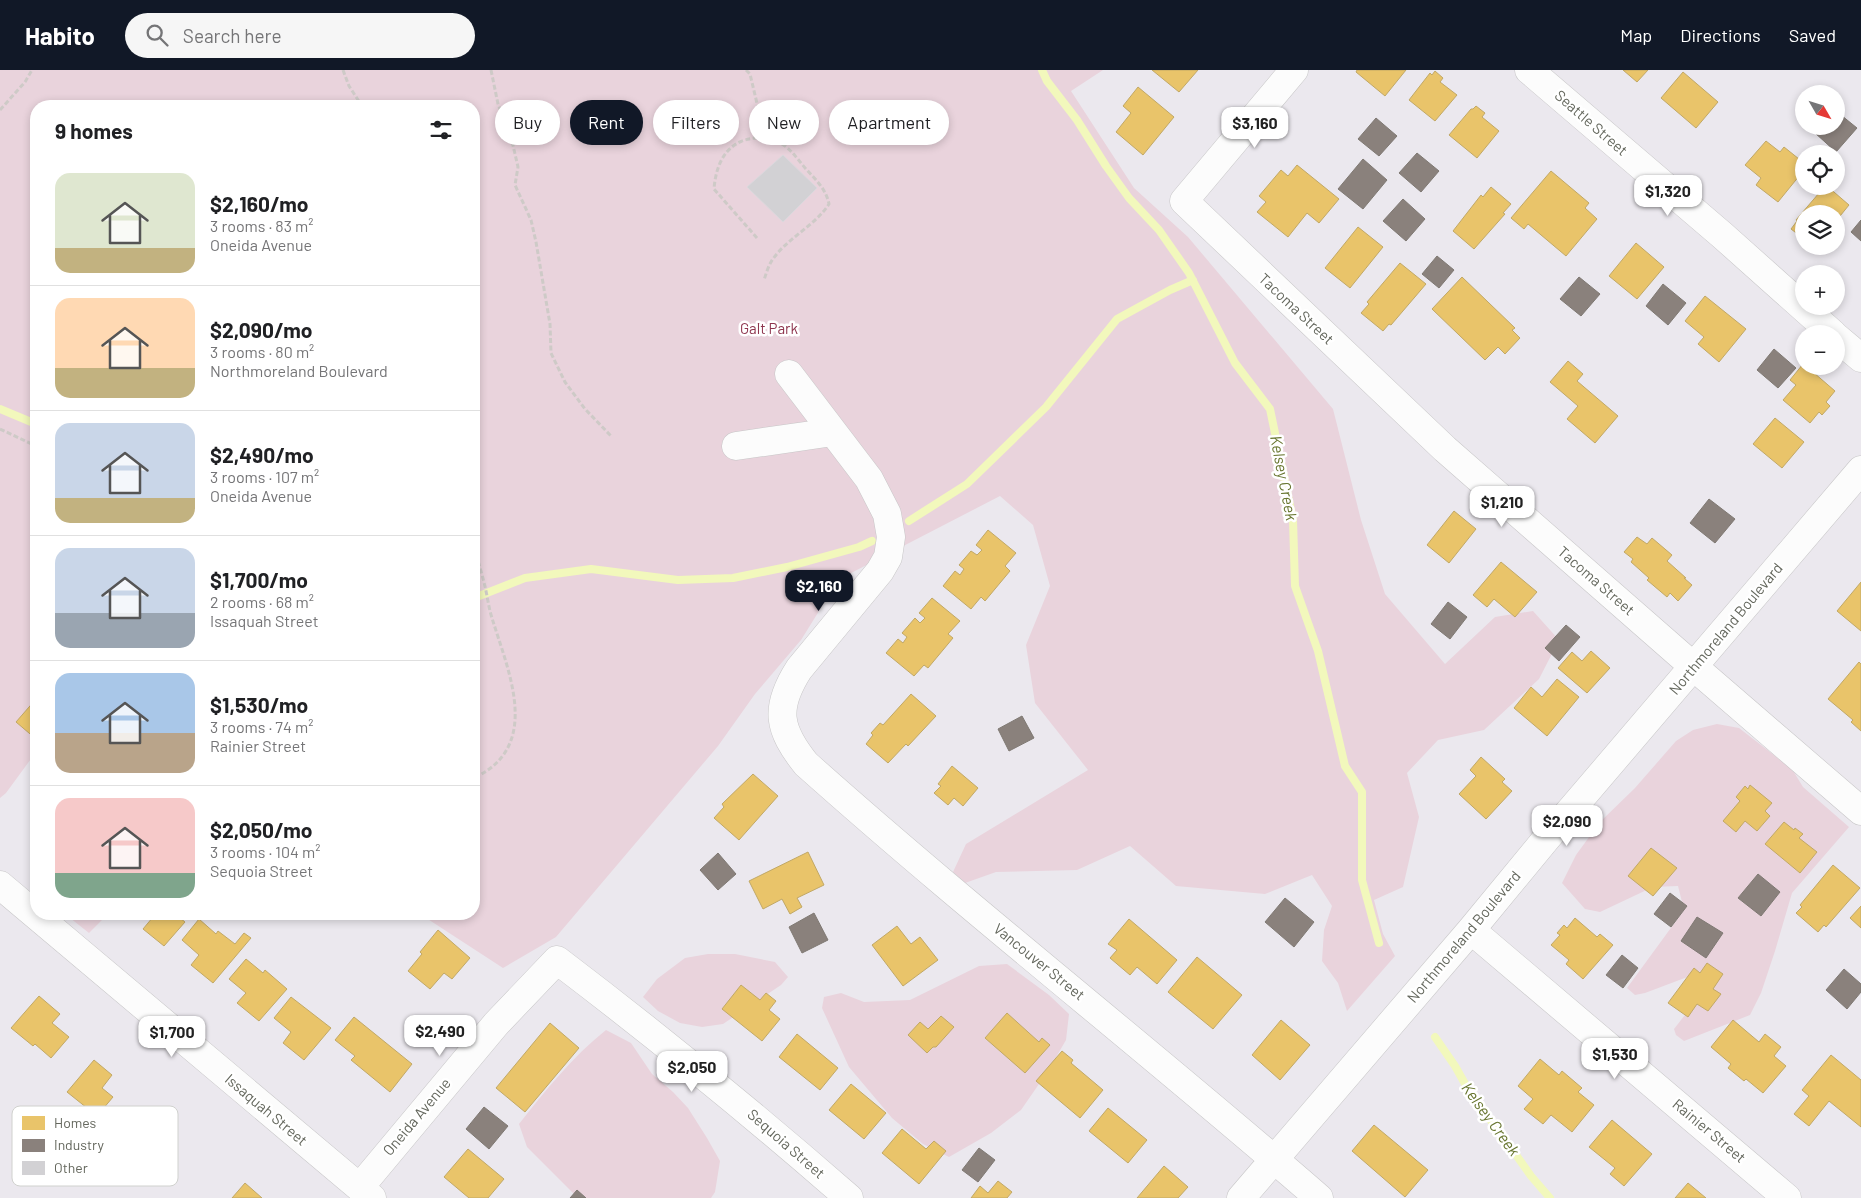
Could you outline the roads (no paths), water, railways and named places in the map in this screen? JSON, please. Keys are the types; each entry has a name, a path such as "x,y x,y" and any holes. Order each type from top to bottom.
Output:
{"street":[{"name":"Tacoma Street","path":"1294,70 1184,201 1445,449 1861,810"},
{"name":"Seattle Street","path":"1529,70 1722,235 1822,325"},
{"path":"1845,345 1861,358"},
{"path":"736,446 833,432 789,374"},
{"name":"Vancouver Street","path":"833,432 869,479 887,514 891,536 888,556 868,587 799,669 789,685 782,711 784,730 794,750 806,764 894,843 1101,1013 1319,1198"},
{"name":"Northmoreland Boulevard","path":"1241,1198 1861,470"},
{"name":"Issaquah Street","path":"0,885 30,910"},
{"name":"Issaquah Street","path":"41,920 366,1192"},
{"name":"Rainier Street","path":"1471,930 1787,1198"},
{"name":"Oneida Avenue","path":"366,1192 496,1024 557,960"},
{"name":"Sequoia Street","path":"557,960 628,1013 762,1122 849,1198"}],"waterway":[{"name":"Kelsey Creek","path":"1042,70 1047,81 1077,120 1129,198 1159,230 1189,273 1235,363 1270,409 1293,520 1295,586 1318,651 1345,766 1362,792 1362,880 1379,943"},
{"path":"909,521 967,484 1046,407 1117,319 1170,290 1193,280"},
{"path":"0,409 30,422"},
{"path":"480,596 525,578 591,569 678,580 733,578 787,567 859,547 872,541"},
{"name":"Kelsey Creek","path":"1435,1037 1455,1066 1473,1098 1531,1176 1550,1198"}],"park label":[{"name":"Galt Park","path":"769,329"}]}
